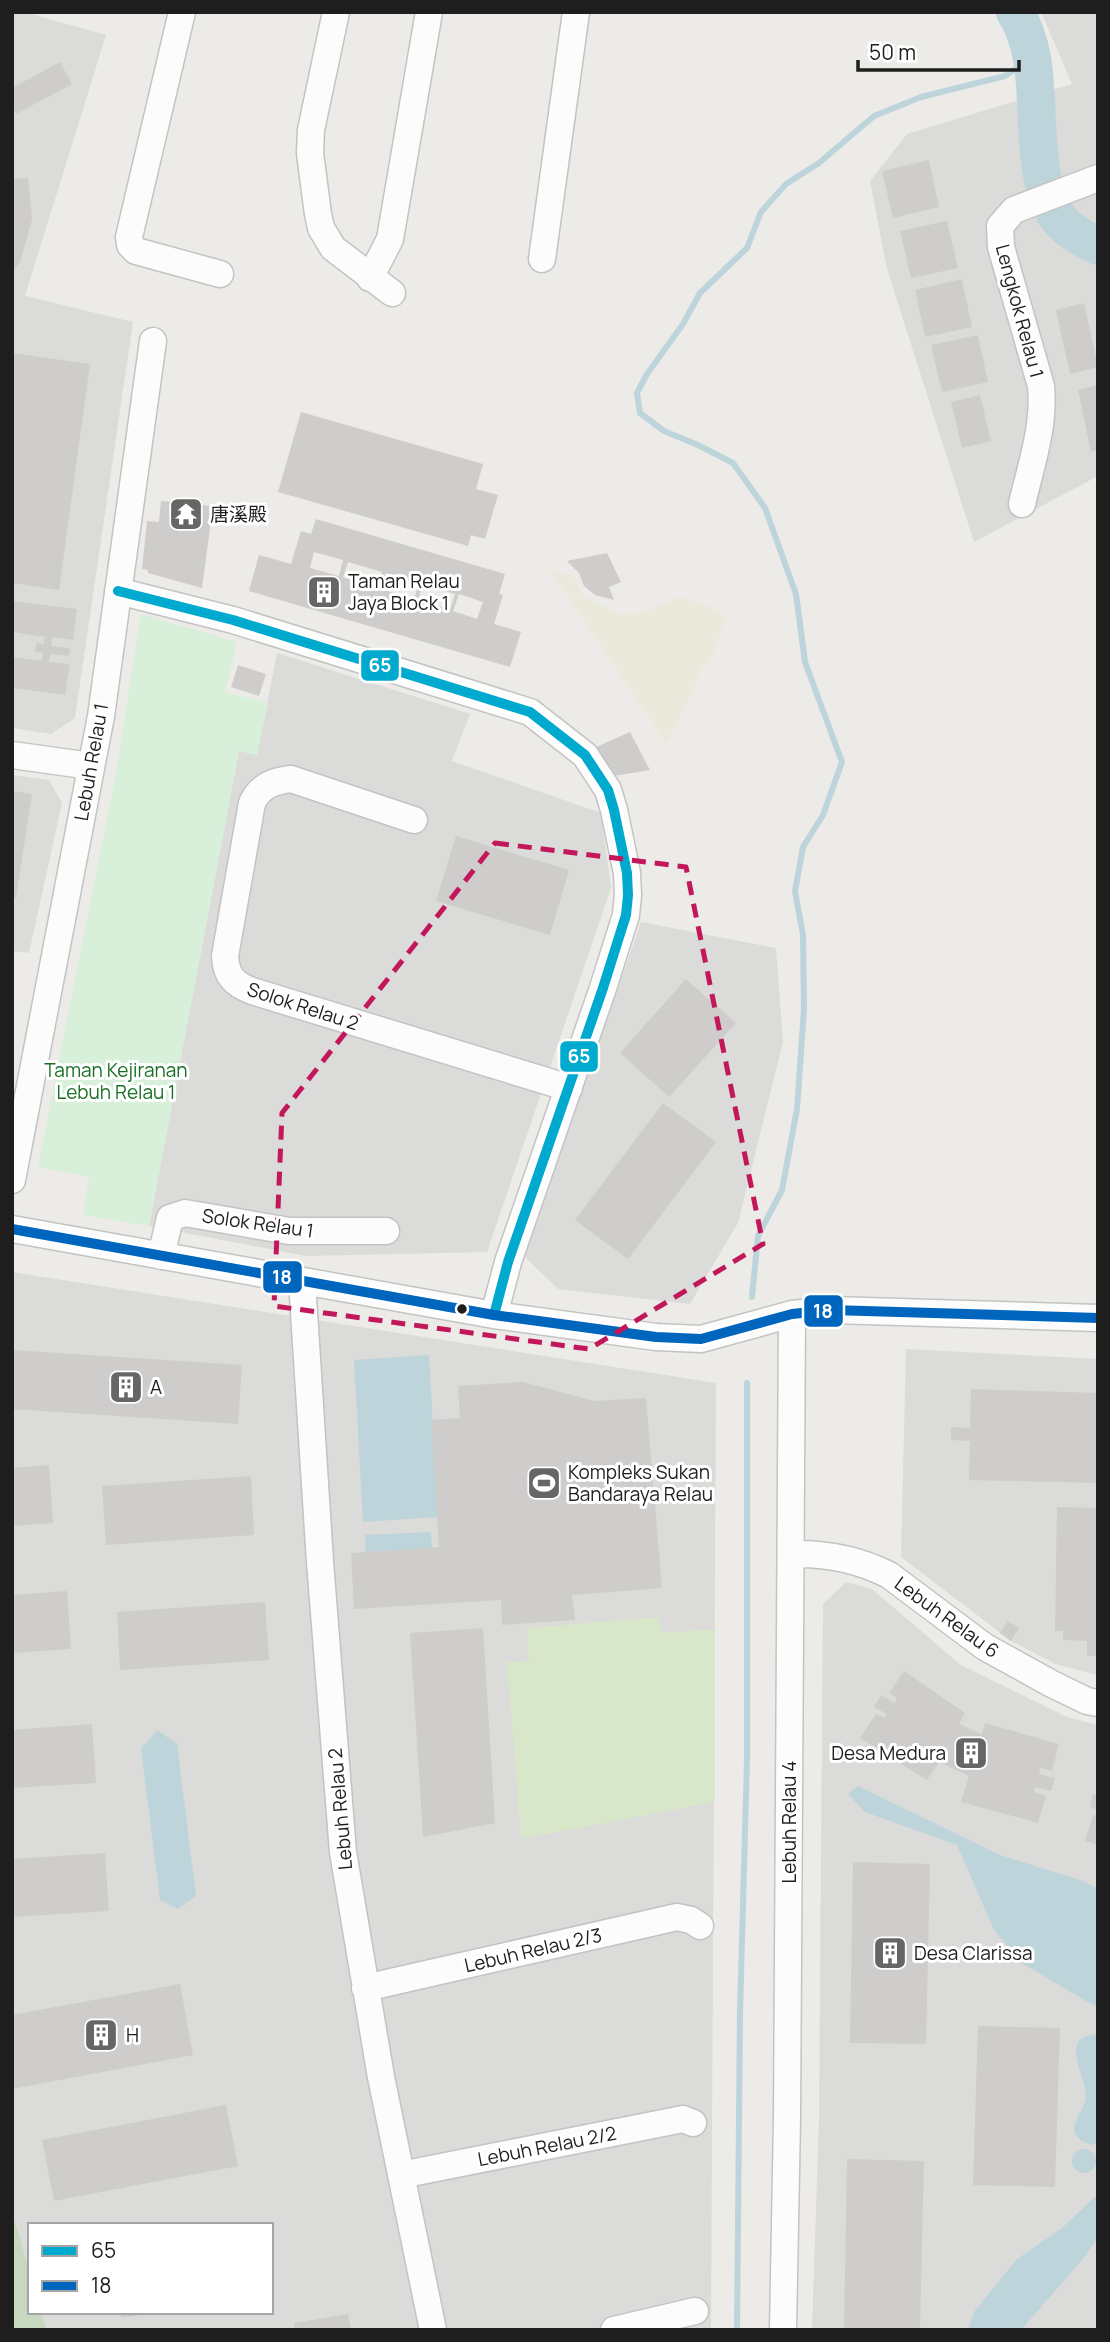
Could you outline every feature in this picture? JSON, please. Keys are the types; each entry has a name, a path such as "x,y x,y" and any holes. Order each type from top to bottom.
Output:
{"street":[{"path":"182,12 129,237 130,245 136,251 220,274"},
{"path":"336,12 311,130 310,153 318,214 321,228 333,248 381,285 429,12"},
{"path":"542,259 576,12"},
{"name":"Lengkok Relau 1","path":"1022,504 1042,420 1043,403 1041,386 1000,236 1000,226 1014,210 1098,178"},
{"name":"Lebuh Relau 1","path":"12,1180 91,766 153,341"},
{"path":"118,591 233,620 530,712 585,755 608,790 627,873 626,915 508,1262 494,1315"},
{"path":"12,755 91,766"},
{"name":"Solok Relau 2","path":"414,820 291,779 276,781 264,787 256,794 249,816 225,956 229,976 239,986 252,991 569,1088"},
{"name":"Solok Relau 1","path":"161,1256 170,1218 185,1213 289,1231 386,1231"},
{"path":"12,1229 494,1315 656,1337 701,1339 792,1314 831,1310 1098,1318"},
{"name":"Lebuh Relau 2","path":"302,1281 320,1562 343,1852 365,1989 433,2330"},
{"name":"Lebuh Relau 4","path":"783,2330 787,2118 792,1314"},
{"name":"Lebuh Relau 6","path":"791,1555 817,1554 871,1566 889,1575 985,1647 1052,1684 1087,1701 1098,1703"},
{"name":"Lebuh Relau 2/3","path":"365,1989 677,1917 691,1920 700,1926"},
{"name":"Lebuh Relau 2/2","path":"401,2175 683,2119 693,2123"},
{"path":"614,2330 695,2311"}],"highlighted area":[{"path":"495,843 686,867 763,1244 589,1349 274,1306 282,1113"}],"shaded area":[{"path":"12,12 24,12 106,35 25,296 133,322 75,718 51,734 12,728"},
{"path":"1041,12 1098,12 1098,476 974,542 887,269 870,181 907,134 1072,84"},
{"path":"551,571 572,575 584,596 621,615 640,613 680,597 706,605 726,617 715,651 700,671 688,703 666,743"},
{"path":"277,653 470,714 452,761 601,813 611,888 487,1252 306,1256 149,1226 239,751 257,755"},
{"path":"12,775 49,780 62,803 29,953 12,951"},
{"path":"641,922 776,948 783,1042 738,1223 690,1304 558,1289 525,1257"},
{"path":"12,1272 716,1383 711,2330 47,2330 42,2314 273,2314 273,2223 28,2223 28,2265 12,2211"},
{"path":"906,1349 1098,1359 1098,1675 1055,1664 1011,1641 901,1557"},
{"path":"846,1582 872,1589 961,1665 1067,1717 1098,1725 1098,2330 812,2330 819,2118 823,1604"}],"green space":[{"name":"Taman Kejiranan Lebuh Relau 1","path":"141,614 237,642 225,692 268,703 257,755 239,751 149,1226 83,1215 89,1177 38,1167 116,773"},
{"path":"659,1617 661,1633 715,1629 715,1802 521,1839 507,1662 529,1661 527,1628"},
{"path":"12,2211 28,2265 28,2314 42,2314 47,2330 12,2330"}],"water":[{"path":"429,1355 438,1517 363,1522 354,1360"},
{"path":"431,1532 434,1591 368,1595 365,1535"},
{"path":"157,1730 177,1744 196,1896 178,1909 160,1900 141,1749"},
{"path":"858,1786 1000,1855 1083,1881 1098,1889 1098,2008 1022,1963 994,1930 957,1845 865,1812 848,1794"},
{"path":"1098,2034 1098,2144 1087,2144 1074,2131 1086,2097 1076,2050 1085,2037"},
{"path":"1084,2149 1093,2152 1096,2161 1093,2170 1084,2173 1075,2170 1072,2161 1075,2152"},
{"path":"1098,2194 1098,2237 1083,2259 1021,2330 968,2330 974,2312 1017,2259 1061,2229"}],"building":[{"path":"60,62 72,84 16,114 12,107 12,88"},
{"path":"929,160 939,207 893,218 882,171"},
{"path":"28,178 32,219 20,263 12,273 12,179"},
{"path":"947,221 958,268 911,278 900,231"},
{"path":"962,279 972,327 925,337 915,290"},
{"path":"1084,303 1098,367 1070,374 1056,310"},
{"path":"978,335 988,382 942,392 931,345"},
{"path":"12,353 90,364 59,590 12,583"},
{"path":"1098,385 1098,450 1091,452 1078,390"},
{"path":"980,395 991,441 962,448 951,402"},
{"path":"301,412 483,464 476,489 498,495 485,539 471,535 468,546 278,492"},
{"path":"161,501 213,506 202,588 142,569 147,521 159,522"},
{"name":"Taman Relau Jaya Block 1","path":"316,519 505,574 499,594 503,595 494,624 521,632 510,667 249,591 259,555 291,564 301,531 311,534","holes":["314,552 343,560 339,576 310,568","348,562 382,572 377,587 343,577","386,573 419,583 414,599 381,589","423,584 455,594 450,610 418,600","459,594 483,602 477,619 453,611"]},
{"path":"607,553 621,582 609,587 614,600 595,595 584,586 579,573 567,561"},
{"path":"12,601 77,609 73,640 52,637 51,646 69,648 71,651 68,656 50,654 49,662 70,664 65,695 12,688 12,657 42,661 43,653 35,652 36,643 44,644 45,637 12,632"},
{"path":"238,665 266,674 259,696 231,687"},
{"path":"630,732 650,770 614,776 594,748"},
{"path":"12,791 32,794 16,898 12,897"},
{"path":"456,836 569,870 550,935 436,901"},
{"path":"686,979 736,1023 669,1097 620,1053"},
{"path":"663,1103 716,1142 628,1259 575,1220"},
{"name":"A","path":"12,1350 242,1365 238,1424 12,1409"},
{"name":"Kompleks Sukan Bandaraya Relau","path":"523,1382 594,1401 646,1398 662,1588 572,1595 575,1620 502,1625 501,1600 354,1609 351,1553 439,1547 431,1420 460,1418 458,1386"},
{"path":"971,1389 1098,1393 1098,1483 969,1480 970,1441 951,1440 951,1427 970,1428"},
{"path":"49,1465 53,1523 12,1526 12,1468"},
{"path":"251,1476 254,1535 106,1545 102,1486"},
{"path":"1057,1507 1098,1508 1098,1656 1087,1656 1087,1641 1063,1640 1063,1631 1055,1631"},
{"path":"67,1591 71,1649 12,1653 12,1595"},
{"path":"265,1602 269,1660 120,1670 117,1612"},
{"path":"1008,1621 1019,1628 1011,1641 1000,1633"},
{"path":"483,1628 495,1823 423,1837 410,1633"},
{"name":"Desa Medura","path":"904,1671 965,1713 959,1724 982,1734 985,1723 1059,1744 1052,1771 1040,1768 1039,1774 1055,1778 1051,1791 1035,1787 1034,1792 1046,1796 1038,1823 961,1802 969,1776 939,1762 927,1780 860,1738 876,1714 885,1718 887,1714 874,1707 881,1695 895,1703 897,1698 889,1693"},
{"path":"92,1724 96,1783 12,1788 12,1730"},
{"path":"1093,1794 1098,1796 1098,1810 1090,1807"},
{"path":"1093,1815 1098,1816 1098,1845 1085,1841"},
{"path":"105,1853 109,1911 12,1917 12,1859"},
{"name":"Desa Clarissa","path":"853,1862 930,1864 926,2044 850,2043"},
{"name":"H","path":"180,1984 193,2055 12,2089 12,2015"},
{"path":"978,2026 1060,2028 1055,2187 973,2185"},
{"path":"226,2105 238,2166 54,2201 42,2140"},
{"path":"847,2159 924,2161 920,2330 844,2330"},
{"path":"120,2314 148,2314 121,2318"},
{"path":"348,2314 351,2330 295,2330 294,2323"}],"waterway":[{"path":"1015,12 1026,34 1032,58 1040,165 1046,190 1055,213 1063,224 1098,246"},
{"path":"752,1297 758,1236 782,1190 797,1109 804,1009 803,935 795,891 803,847 823,815 842,762 805,662 796,594 765,508 733,463 664,431 640,413 637,393 647,374 683,324 700,293 747,248 761,212 786,184 819,163 874,116 921,97 1005,76 1018,67 1031,48"},
{"path":"737,2330 740,2013 747,1759 747,1383"}],"transit line":[{"name":"65","path":"118,591 233,620 530,712 585,755 608,790 627,873 626,915 508,1262 494,1315"},
{"name":"18","path":"12,1229 494,1315 656,1337 701,1339 792,1314 831,1310 1098,1318"}],"place":[{"name":"唐溪殿","path":"186,514"},
{"name":"Taman Relau Jaya Block 1","path":"324,592"},
{"name":"A","path":"126,1387"},
{"name":"Kompleks Sukan Bandaraya Relau","path":"544,1483"},
{"name":"Desa Medura","path":"971,1753"},
{"name":"Desa Clarissa","path":"890,1953"},
{"name":"H","path":"101,2035"}]}
